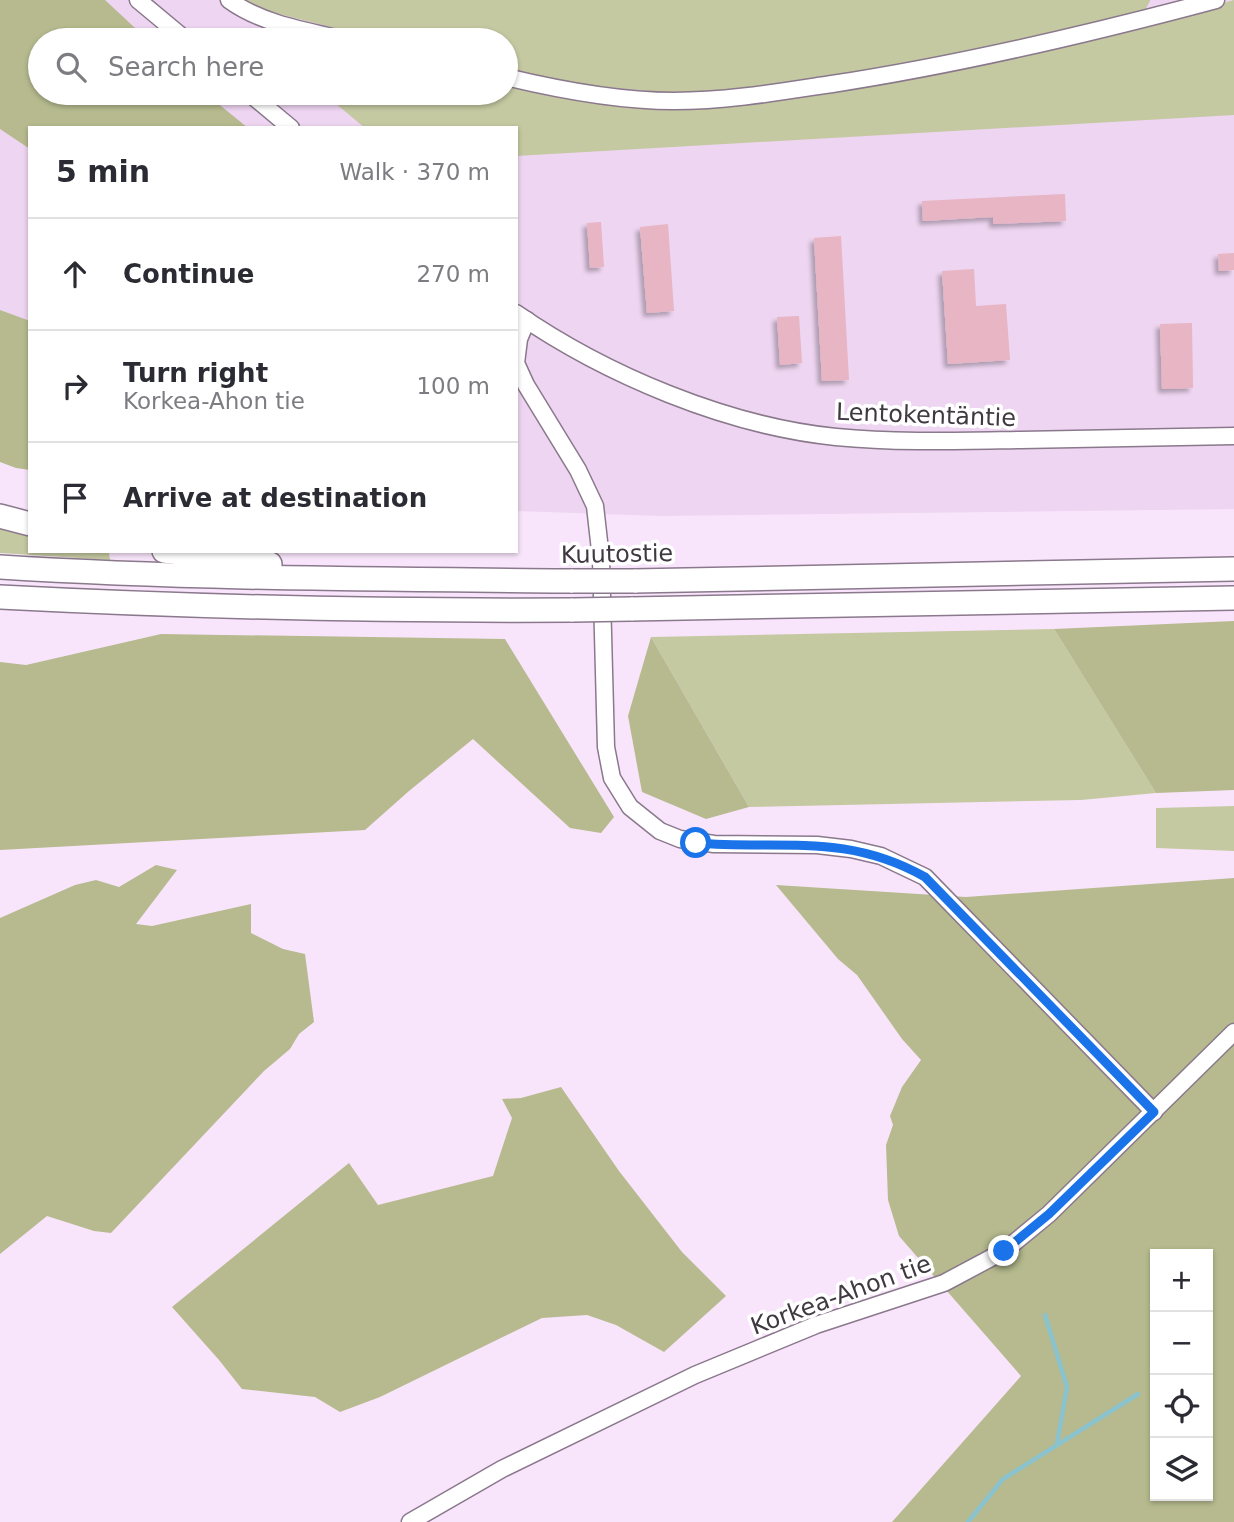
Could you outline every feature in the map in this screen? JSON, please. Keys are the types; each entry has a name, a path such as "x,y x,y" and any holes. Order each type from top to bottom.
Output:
{"highway":[{"path":"0,516 28,523"},
{"path":"180,553 270,564 573,581"},
{"name":"Kuutostie","path":"0,567 310,579 573,581 1234,569"},
{"path":"0,597 394,611 1234,598"}],"street":[{"path":"138,0 172,28"},
{"path":"229,0 250,14 300,28"},
{"path":"518,79 605,95 670,101 735,98 957,63 1163,7 1216,0"},
{"path":"263,105 289,126"},
{"path":"518,347 522,317"},
{"name":"Lentokentäntie","path":"522,317 594,360 683,399 735,416 833,437 940,442 1234,436"},
{"path":"518,367 578,470 594,506 601,559 606,747 612,778 629,807 660,831 680,839 713,844 817,845 851,849 881,856 925,877 1154,1112"},
{"path":"734,579 734,607"},
{"name":"Korkea-Ahon tie","path":"410,1522 502,1469 695,1375 816,1325 944,1283 1004,1251 1049,1214 1234,1032"}],"shaded area":[{"path":"0,0 1234,0 1234,509 660,516 518,511 518,126 28,126 28,321 0,310"}],"green space":[{"path":"0,0 105,0 135,28 28,28 28,105 220,105 246,126 28,126 28,148 0,129"},
{"path":"241,0 1150,0 1144,12 937,60 694,95 583,85 518,71 518,28 335,28 267,11"},
{"path":"1234,0 1234,115 518,156 518,126 363,126 337,105 518,105 518,87 548,95 618,105 721,107 774,101 1010,59"},
{"path":"0,310 28,320 28,470 0,462"},
{"path":"0,527 28,536 28,553 109,553 110,560 0,553"},
{"path":"1234,621 1234,790 1156,793 1054,629"},
{"path":"1054,629 1156,793 1081,800 749,807 651,637"},
{"path":"161,634 505,639 614,817 601,833 570,828 473,739 365,830 0,850 0,662 26,665"},
{"path":"651,637 749,807 706,819 642,792 628,716"},
{"path":"1234,806 1234,851 1156,848 1156,808"},
{"path":"156,865 177,870 136,924 152,926 251,904 251,933 283,949 305,954 314,1022 299,1034 290,1049 264,1071 111,1233 94,1231 47,1216 0,1254 0,918 75,885 96,880 119,887"},
{"path":"1234,878 1234,1522 892,1522 1021,1376 899,1236 888,1200 886,1145 893,1125 890,1116 902,1087 921,1060 902,1039 857,975 838,959 776,885 966,897"},
{"path":"561,1087 619,1171 682,1252 726,1296 664,1352 616,1325 587,1315 542,1318 380,1397 340,1412 315,1397 242,1389 172,1307 349,1163 378,1205 493,1176 512,1118 502,1099 521,1098"}],"building":[{"path":"1065,194 1066,221 993,224 993,217 923,221 922,201"},
{"path":"601,222 604,267 590,268 587,223"},
{"path":"668,224 674,311 647,313 640,227"},
{"path":"841,236 849,380 822,381 814,238"},
{"path":"1234,253 1234,270 1219,271 1218,254"},
{"path":"974,269 976,306 1006,304 1010,360 948,364 942,271"},
{"path":"799,316 802,363 780,365 777,317"},
{"path":"1192,323 1193,388 1162,389 1160,324"}],"waterway":[{"path":"1045,1315 1067,1387 1057,1444"},
{"path":"968,1522 1003,1479 1138,1394"}],"route":[{"path":"696,843 817,845 851,849 881,856 925,877 1154,1112 1049,1214 1004,1251"}]}
